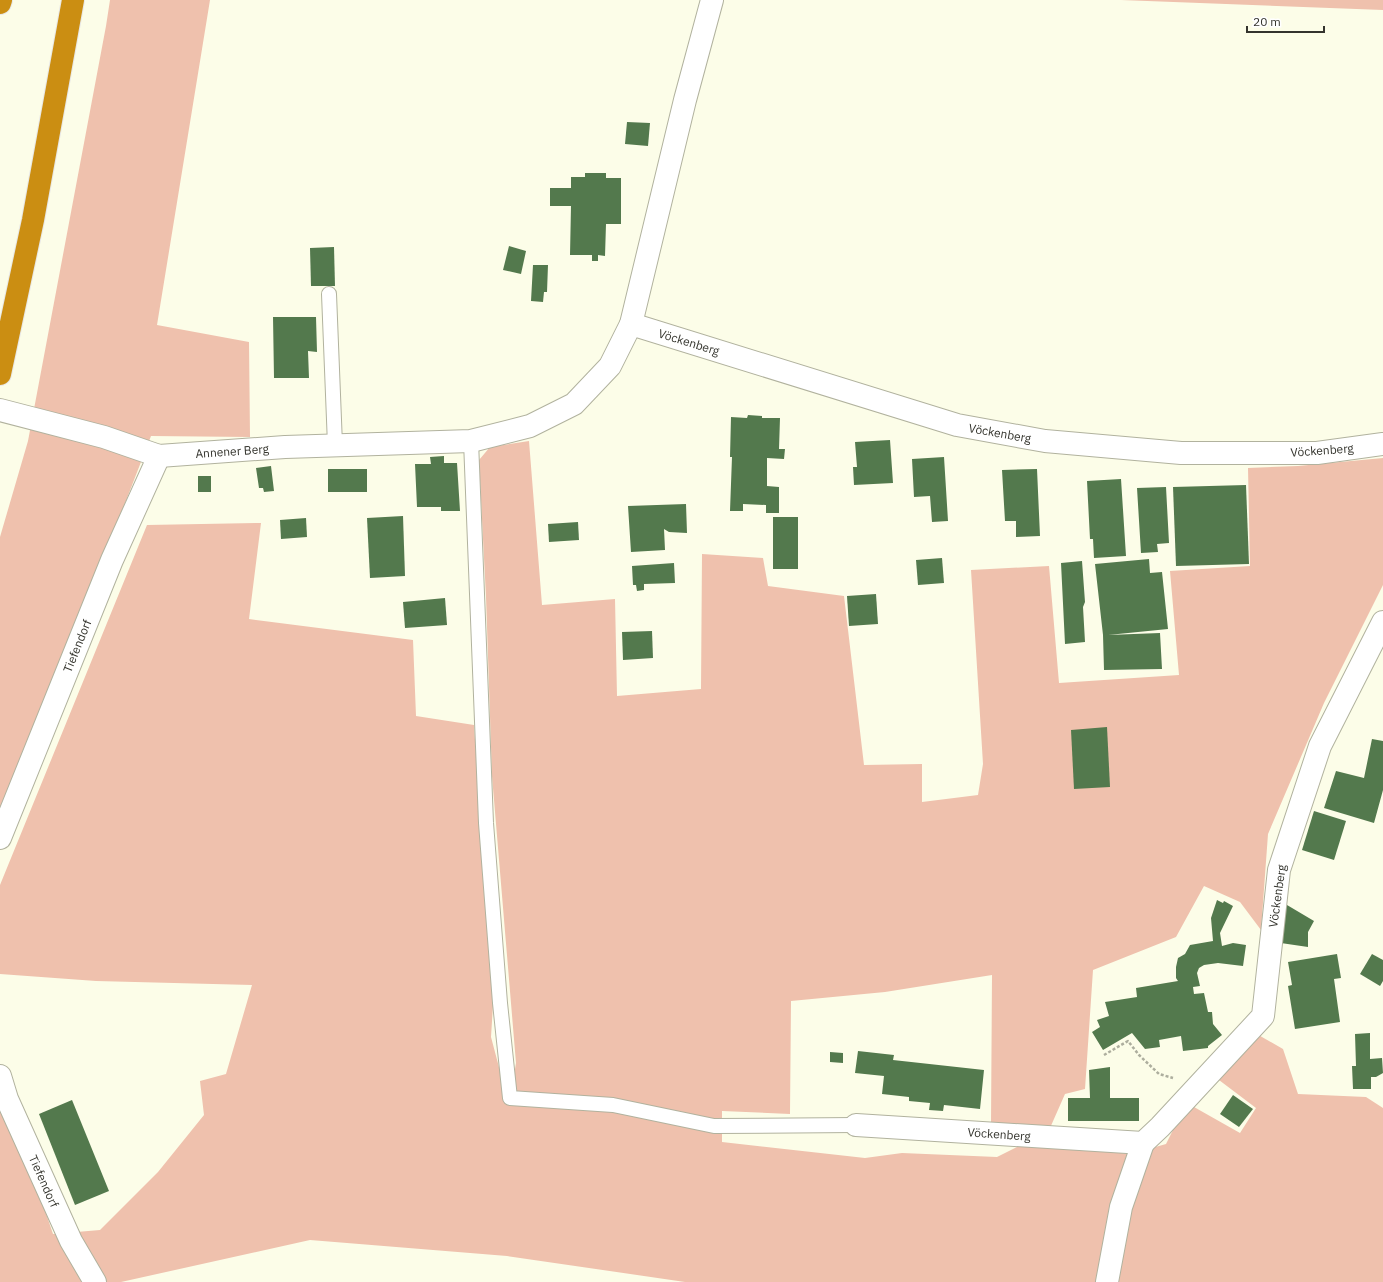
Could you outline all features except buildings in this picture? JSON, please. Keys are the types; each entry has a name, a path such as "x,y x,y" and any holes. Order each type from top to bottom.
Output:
{"highway":[{"path":"0,374 33,220 73,0"}],"street":[{"path":"471,441 530,426 574,404 610,366 631,324 685,100 712,0"},
{"name":"Vöckenberg","path":"631,324 957,425 1045,441 1181,453 1317,453 1383,444"},
{"name":"Annener Berg","path":"0,410 104,437 158,456 335,445 471,441"},
{"name":"Tiefendorf","path":"0,838 112,560 158,456"},
{"name":"Vöckenberg","path":"1107,1282 1121,1207 1143,1143 1160,1127 1263,1016 1279,870 1320,746 1383,622"},
{"name":"Tiefendorf","path":"0,1076 7,1099 71,1241 95,1282"},
{"name":"Vöckenberg","path":"856,1125 1143,1143"}],"lane":[{"path":"329,294 335,445"},
{"path":"471,441 486,823 500,1003 510,1098 613,1105 714,1126 856,1125"}],"path":[{"path":"1104,1055 1128,1041 1139,1055 1159,1074 1179,1079"}],"shaded area":[{"path":"110,0 210,0 157,325 249,342 250,437 151,436 0,827 0,537 28,441"},
{"path":"1121,0 1383,0 1383,10"},
{"path":"529,441 542,605 615,599 617,696 701,689 702,554 763,558 768,586 844,596 864,765 922,764 922,802 978,795 983,764 971,570 1049,566 1059,683 1179,675 1170,571 1250,566 1248,468 1298,466 1383,458 1383,585 1324,703 1268,834 1261,930 1240,902 1204,886 1176,937 1093,970 1085,1089 1065,1094 1050,1128 991,1125 992,975 885,992 791,1001 790,1114 722,1111 722,1142 865,1158 902,1153 997,1157 1025,1143 1131,1154 1166,1144 1177,1122 1194,1107 1240,1133 1256,1108 1215,1077 1255,1033 1283,1049 1298,1094 1366,1097 1383,1108 1383,1282 685,1282 507,1256 310,1240 121,1282 0,1282 0,1078 53,1234 100,1230 158,1172 204,1115 200,1081 226,1074 252,985 96,981 0,974 0,885 147,525 261,523 249,619 413,640 416,716 474,725 493,1005 491,1037 509,1105 516,1063 492,776 486,597 479,460 490,447"}]}
